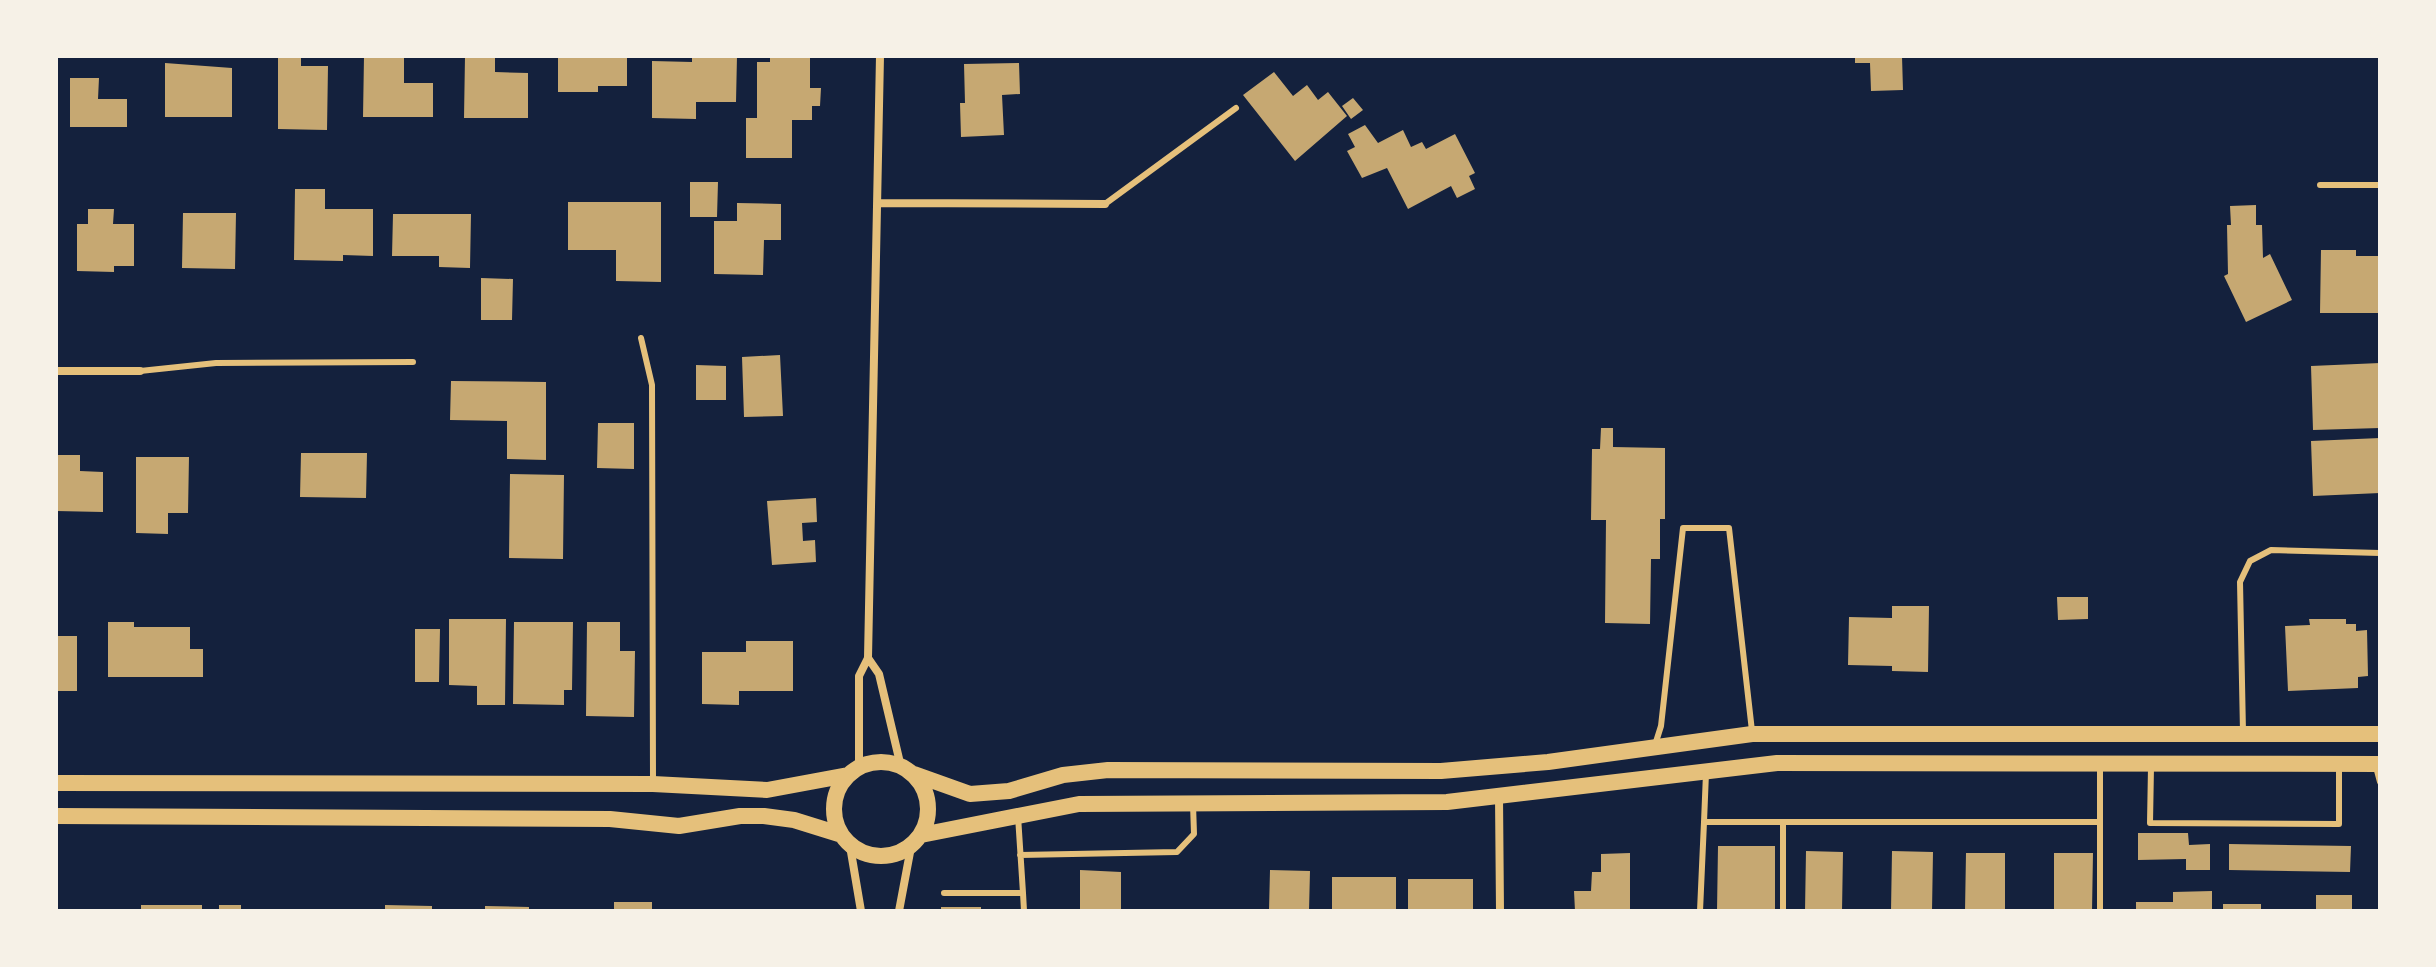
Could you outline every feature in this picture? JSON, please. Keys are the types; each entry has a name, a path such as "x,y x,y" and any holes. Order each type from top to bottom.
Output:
{"main road":[{"path":"56,783 653,784 767,790 888,762 970,794 1009,791 1063,775 1108,770 1441,771 1548,762 1752,734 2380,734"},
{"path":"56,816 610,819 679,826 752,816 794,820 880,857 896,855 916,841 1018,815 1079,804 1447,802 1777,763 2378,764"},
{"path":"845,840 833,809 840,785 854,771"},
{"path":"908,771 928,803 916,841"}],"street":[{"path":"854,771 859,676 868,658 880,56"},
{"path":"878,203 1105,204"},
{"path":"56,371 140,371"},
{"path":"868,658 879,674 908,771"},
{"path":"1499,797 1500,911"},
{"path":"845,840 861,911"},
{"path":"899,911 916,841"}],"lane":[{"path":"1105,204 1236,108"},
{"path":"2320,185 2380,185"},
{"path":"641,338 652,385 653,784"},
{"path":"140,371 216,363 413,362"},
{"path":"1655,746 1661,726 1683,528 1729,528 1752,734"},
{"path":"2243,736 2240,582 2250,561 2271,550 2380,553"},
{"path":"2100,911 2101,763"},
{"path":"2151,763 2150,823 2339,824 2339,764"},
{"path":"2378,764 2380,782"},
{"path":"1700,911 1706,770"},
{"path":"1020,855 1177,852 1194,834 1193,803"},
{"path":"1018,815 1024,911"},
{"path":"1704,822 2100,822"},
{"path":"1783,822 1783,911"},
{"path":"944,893 1023,893"}],"building":[{"path":"278,56 301,56 301,66 328,66 327,130 278,129"},
{"path":"364,56 404,56 404,83 433,83 433,117 363,117"},
{"path":"465,56 495,56 495,72 528,73 528,118 464,118"},
{"path":"558,56 627,56 627,86 598,86 598,92 558,92"},
{"path":"692,56 737,56 736,102 696,102 696,119 652,118 652,61 692,62"},
{"path":"770,56 810,56 810,88 821,88 820,106 812,106 812,120 792,120 792,158 746,158 746,118 757,118 757,62 770,62"},
{"path":"1855,56 1902,56 1903,90 1871,91 1870,63 1855,63"},
{"path":"165,63 232,68 232,117 165,117"},
{"path":"1019,63 1020,94 1002,95 1004,135 961,137 960,103 965,103 964,64"},
{"path":"1274,72 1293,96 1307,85 1318,100 1328,92 1347,116 1295,161 1243,95"},
{"path":"70,78 99,78 98,99 127,99 127,127 70,127"},
{"path":"1353,98 1363,110 1351,119 1342,106"},
{"path":"1365,125 1378,143 1403,130 1411,147 1422,142 1426,149 1455,134 1475,173 1469,176 1475,189 1457,198 1451,186 1408,209 1387,168 1362,178 1347,151 1355,147 1348,134"},
{"path":"690,182 718,182 717,217 690,217"},
{"path":"295,189 325,189 325,209 373,209 373,256 343,255 343,261 294,260"},
{"path":"568,202 661,202 661,282 616,281 616,250 568,250"},
{"path":"737,203 781,204 781,240 764,240 763,275 714,274 714,221 737,221"},
{"path":"2256,205 2256,225 2262,225 2263,258 2270,254 2292,300 2246,322 2224,276 2228,274 2227,225 2231,225 2230,206"},
{"path":"88,209 114,209 113,224 134,224 134,266 114,266 114,272 77,271 77,224 88,224"},
{"path":"183,213 236,213 235,269 182,268"},
{"path":"393,214 471,214 470,268 439,267 439,256 392,256"},
{"path":"2321,250 2356,250 2356,256 2380,256 2380,313 2320,313"},
{"path":"481,278 513,279 512,320 481,320"},
{"path":"780,355 783,416 744,417 742,357"},
{"path":"2380,363 2380,428 2313,430 2311,366"},
{"path":"696,365 726,366 726,400 696,400"},
{"path":"451,381 546,382 546,460 507,459 507,421 450,420"},
{"path":"598,423 634,423 634,469 597,468"},
{"path":"1601,428 1613,428 1613,447 1665,448 1665,519 1660,519 1660,559 1651,559 1650,624 1605,623 1606,520 1591,520 1592,449 1600,449"},
{"path":"2380,438 2380,493 2313,496 2311,441"},
{"path":"301,453 367,453 366,498 300,497"},
{"path":"56,455 80,455 80,471 103,472 103,512 56,511"},
{"path":"136,457 189,457 188,513 168,513 168,534 136,533"},
{"path":"510,474 564,475 563,559 509,558"},
{"path":"816,498 817,522 802,523 803,541 815,540 816,562 772,565 767,501"},
{"path":"2057,597 2088,597 2088,619 2058,620"},
{"path":"1892,606 1929,606 1928,672 1892,671 1892,666 1848,665 1849,617 1892,618"},
{"path":"449,619 506,619 505,705 477,705 477,686 449,685"},
{"path":"2309,619 2346,619 2346,624 2356,624 2356,631 2367,630 2368,676 2358,677 2358,688 2288,691 2285,626 2310,625"},
{"path":"108,622 134,622 134,627 190,627 190,649 203,649 203,677 108,677"},
{"path":"514,622 573,622 572,690 564,690 564,705 513,704"},
{"path":"587,622 620,622 620,651 635,651 634,717 586,716"},
{"path":"415,629 440,629 439,682 415,682"},
{"path":"56,636 77,636 77,691 56,691"},
{"path":"746,641 793,641 793,691 739,691 739,705 702,704 702,652 746,652"},
{"path":"2138,833 2188,833 2189,845 2210,844 2210,870 2186,870 2186,859 2138,860"},
{"path":"2229,844 2351,846 2350,872 2229,870"},
{"path":"1718,846 1775,846 1775,911 1717,911"},
{"path":"1806,851 1843,852 1842,911 1805,911"},
{"path":"1892,851 1933,852 1932,911 1891,911"},
{"path":"1630,853 1630,911 1575,911 1574,891 1591,891 1592,872 1601,872 1601,854"},
{"path":"1966,853 2005,853 2005,911 1965,911"},
{"path":"2054,853 2093,853 2092,911 2054,911"},
{"path":"1080,870 1121,872 1121,911 1080,911"},
{"path":"1270,870 1310,871 1309,911 1269,911"},
{"path":"1332,877 1396,877 1396,911 1332,911"},
{"path":"1408,879 1473,879 1473,911 1408,911"},
{"path":"2212,891 2212,911 2136,911 2136,902 2173,902 2173,892"},
{"path":"2316,895 2352,895 2352,911 2316,911"},
{"path":"614,902 652,902 652,911 614,911"},
{"path":"2223,904 2261,904 2261,911 2223,911"},
{"path":"141,905 202,905 202,911 141,911"},
{"path":"219,905 241,905 241,911 219,911"},
{"path":"385,905 432,906 432,911 385,911"},
{"path":"485,906 529,907 529,911 485,911"},
{"path":"941,907 981,907 981,911 941,911"}]}
